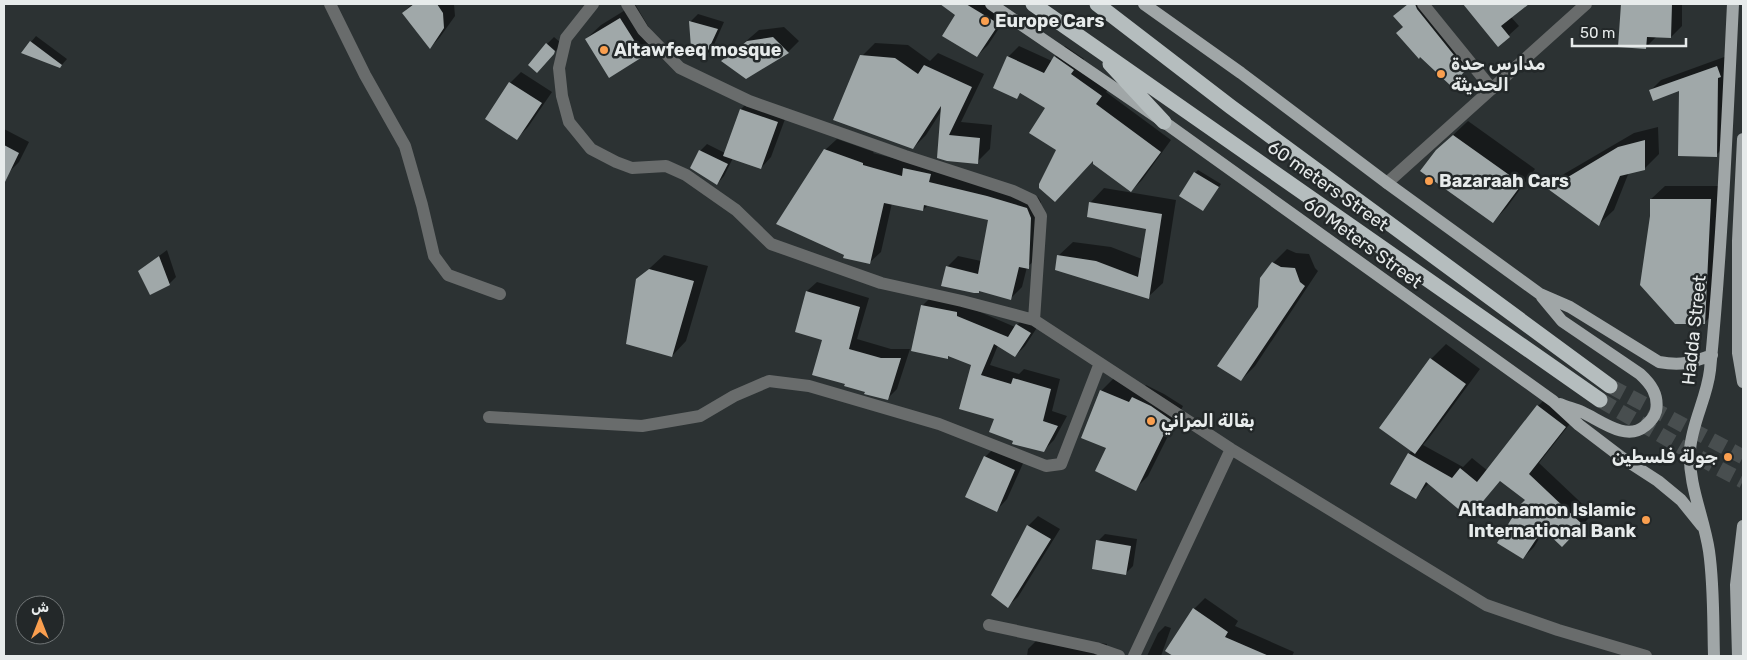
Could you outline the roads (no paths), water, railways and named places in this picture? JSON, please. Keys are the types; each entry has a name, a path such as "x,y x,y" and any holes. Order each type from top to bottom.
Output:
{"highway":[{"name":"60 meters Street","path":"1033,4 1093,47 1132,71 1600,400"},
{"name":"60 meters Street","path":"1097,4 1238,113 1610,386"},
{"path":"1093,47 1164,122"}],"main road":[{"name":"60 Meters Street","path":"991,4 1164,122 1553,402 1579,426 1621,457 1658,480 1681,500 1702,526"},
{"name":"60 Meters Street","path":"1146,4 1540,294 1570,307 1659,362 1674,365 1690,363 1712,355"},
{"name":"Hadda Street","path":"1714,656 1712,584 1708,548 1692,480 1690,452 1694,426 1710,373 1712,355 1733,4"},
{"path":"1743,139 1738,241 1738,353 1743,382"},
{"path":"1540,294 1562,321 1640,374 1651,384 1657,403 1655,414 1651,421 1642,429 1632,432 1620,430 1581,412 1553,402"},
{"path":"1738,656 1736,586 1743,526"},
{"path":"1737,602 1743,589"}],"street":[{"path":"330,4 365,75 406,146 434,256 448,275 500,294"},
{"path":"593,4 566,38 559,68 562,96 569,122 591,149 632,168 666,166 686,175 736,210 771,244 881,283 962,301 1034,320 1231,449 1486,605 1558,630 1646,656"},
{"path":"627,4 643,30 680,68 758,104 905,156 1013,191 1032,200 1041,216 1034,320"},
{"path":"1423,4 1492,89"},
{"path":"1387,183 1586,4"},
{"path":"489,417 642,426 700,416 734,396 769,381 809,386 921,418 1046,466 1054,466 1061,464 1100,363"},
{"path":"1134,656 1231,449"},
{"path":"990,625 1096,648 1119,656"}],"tunnel":[{"path":"1610,386 1743,457"},
{"path":"1600,400 1743,481"}],"place":[{"name":"Europe Cars","path":"985,21"},
{"name":"Altawfeeq mosque","path":"604,50"},
{"name":"مدارس حدة الحديثة","path":"1441,74"},
{"name":"Bazaraah Cars","path":"1429,181"},
{"name":"بقالة المراني","path":"1151,421"},
{"name":"جولة فلسطين","path":"1728,457"},
{"name":"Altadhamon Islamic International Bank","path":"1646,520"}]}
